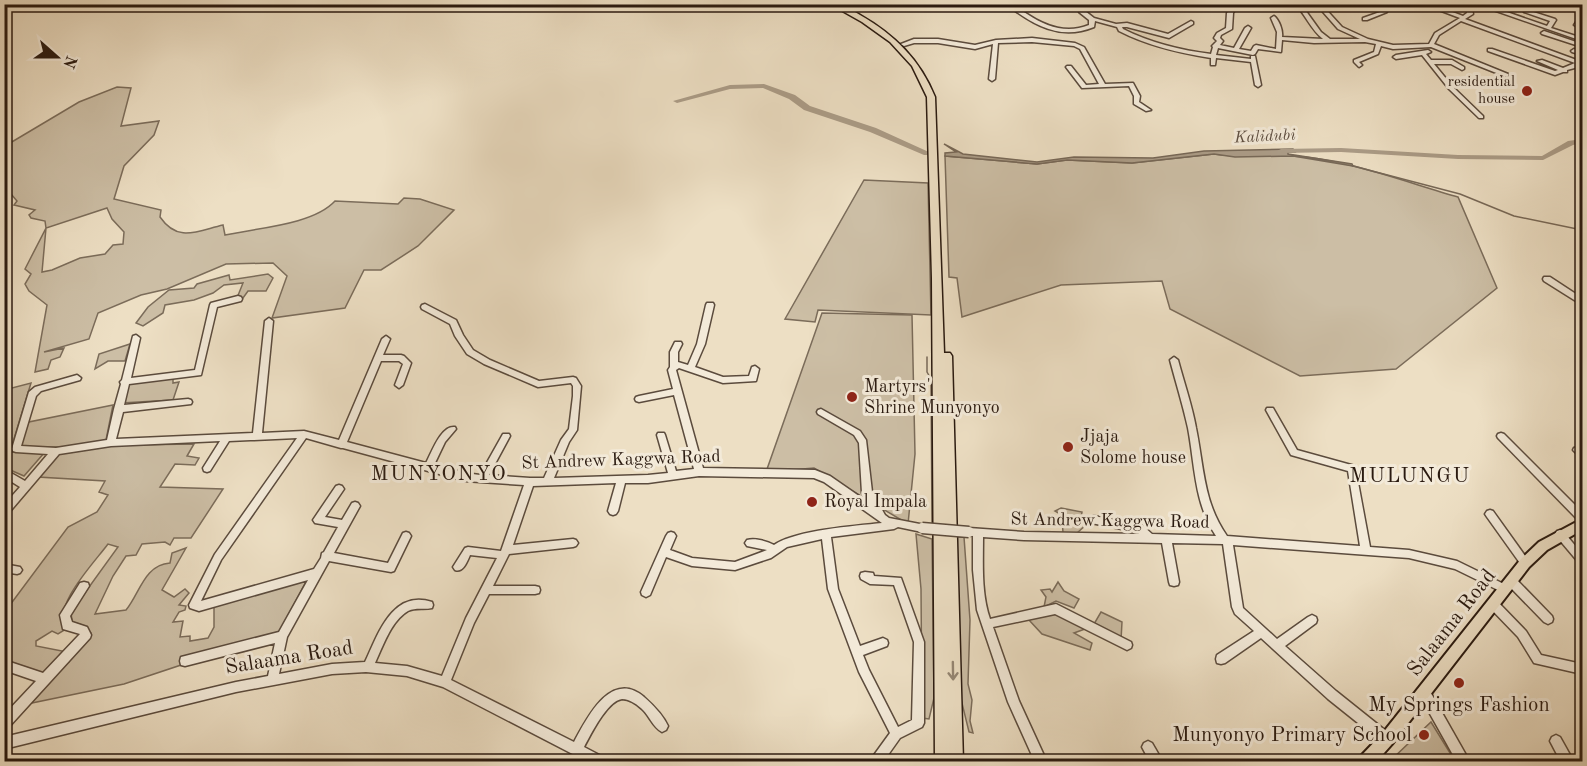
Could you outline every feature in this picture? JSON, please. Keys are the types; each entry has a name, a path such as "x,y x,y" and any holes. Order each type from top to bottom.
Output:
{"highway":[{"path":"833,4 871,24 910,57 923,77 936,108"},
{"path":"841,4 875,22 904,44 930,78 936,108 955,762"},
{"path":"940,277 943,762"}],"main road":[{"name":"Salaama Road","path":"1365,762 1387,739 1525,563 1560,534 1582,524"}],"street":[{"path":"1008,4 1046,26 1072,33 1092,26 1092,19"},
{"path":"1087,4 1082,8 1082,12 1092,19 1169,36 1191,23"},
{"path":"1213,64 1215,46 1220,41 1217,38 1219,34 1229,29 1230,13 1237,4"},
{"path":"1297,4 1303,9 1320,35 1328,40"},
{"path":"1318,4 1340,28 1374,42"},
{"path":"1365,19 1384,12 1370,4"},
{"path":"1425,4 1582,63"},
{"path":"1478,4 1582,46"},
{"path":"1553,4 1582,12"},
{"path":"1396,57 1424,55 1433,45 1437,34 1471,12 1467,5"},
{"path":"1537,15 1542,8"},
{"path":"1527,12 1553,20 1546,30"},
{"path":"1258,85 1253,61 1256,47 1279,51 1280,32 1274,18"},
{"path":"1580,20 1577,25 1582,27"},
{"path":"1119,26 1121,30 1149,44 1213,57 1253,61"},
{"path":"1236,50 1248,28"},
{"path":"1359,29 1372,37 1376,53 1356,61 1359,64"},
{"path":"1546,30 1582,40"},
{"path":"1279,38 1374,42 1393,46 1433,45 1506,75"},
{"path":"904,44 914,41 938,41 975,47 996,42 1032,39 1076,45 1082,48 1102,84"},
{"path":"992,79 996,42"},
{"path":"1215,46 1253,53"},
{"path":"1564,57 1582,46"},
{"path":"1490,50 1551,73 1566,71 1582,63"},
{"path":"1574,51 1582,54"},
{"path":"1424,55 1451,88 1481,117"},
{"path":"1540,61 1566,71"},
{"path":"1430,62 1452,62 1462,68"},
{"path":"1069,67 1084,87 1102,84 1131,84 1136,93 1136,102 1148,110"},
{"path":"1547,279 1582,301"},
{"path":"124,382 195,375 200,367 214,305 238,299"},
{"path":"690,369 701,344 710,305"},
{"path":"425,307 453,322 470,352 487,362 538,384 573,380 577,386 573,430 565,440 548,480"},
{"path":"257,435 269,321"},
{"path":"111,443 136,338"},
{"path":"341,445 386,339"},
{"path":"678,344 674,352 672,370 699,472"},
{"path":"378,358 401,358 407,363 399,385"},
{"path":"1174,360 1190,419 1203,500 1210,519 1226,540 1237,595 1236,607 1332,695 1387,739"},
{"path":"674,367 679,365 730,381 753,380 756,369"},
{"name":"St Andrew Kaggwa Road","path":"77,378 34,391 16,449 56,451 111,443 304,434 450,474 530,482 622,479 699,472 814,474 827,479 891,523 922,528 1150,539 1226,540 1366,550 1446,561 1508,585 1548,619"},
{"path":"639,399 678,391"},
{"path":"118,409 188,402"},
{"path":"1270,410 1294,453 1352,469 1366,550"},
{"path":"821,412 857,433 863,442 867,493 870,501 891,523"},
{"path":"429,467 442,440 452,429"},
{"path":"304,434 218,557 194,604 199,606 316,573"},
{"path":"661,435 672,475"},
{"path":"483,478 506,436"},
{"path":"1501,436 1582,518"},
{"path":"207,468 226,437"},
{"path":"4,512 56,451"},
{"path":"4,472 26,486"},
{"path":"613,511 622,479"},
{"path":"444,682 505,552 530,482"},
{"path":"339,489 318,520 344,524"},
{"path":"272,680 282,636 355,506"},
{"path":"1490,514 1525,563"},
{"path":"1094,520 1140,529 1150,539"},
{"path":"666,553 692,562 735,566 775,551 785,543 891,523"},
{"path":"974,532 979,596 987,624 1014,702 1041,762"},
{"path":"826,534 833,590 864,672 896,734"},
{"path":"1560,534 1582,560"},
{"path":"325,556 391,568 406,536"},
{"path":"646,592 666,553 671,536"},
{"path":"1166,539 1174,582"},
{"path":"458,567 468,551 505,552 573,543"},
{"path":"750,543 768,546 775,551"},
{"path":"4,568 17,570"},
{"path":"865,576 869,576 870,580 897,581 919,642 918,723 896,734 875,762"},
{"path":"4,724 86,635 83,630 67,626 65,615 84,586"},
{"path":"486,590 535,590"},
{"path":"368,667 394,614 413,603 428,605"},
{"path":"1493,604 1522,634 1539,659 1582,669"},
{"path":"987,624 1056,609 1127,645"},
{"path":"1277,645 1312,620"},
{"path":"1221,659 1262,631"},
{"path":"185,661 282,636"},
{"path":"857,652 883,643"},
{"path":"4,665 45,679"},
{"name":"Salaama Road","path":"4,743 272,680 332,669 368,667 407,671 444,682 601,762"},
{"path":"1424,692 1464,762"},
{"path":"577,748 603,705 619,694 635,695 644,701 662,726"},
{"path":"1556,741 1568,762"},
{"path":"1148,747 1156,762"}],"shaded area":[{"path":"117,87 131,88 121,126 159,121 154,135 124,166 114,199 161,210 160,217 167,225 181,233 196,232 223,225 225,235 283,224 313,215 335,201 398,204 404,198 420,199 454,210 418,246 381,270 364,270 345,308 272,318 287,276 273,263 226,264 167,289 141,295 98,313 89,339 44,352 64,348 60,357 51,360 48,369 35,372 47,305 29,291 25,284 31,274 25,269 46,228 45,221 31,218 29,215 35,210 14,205 17,201 11,194 5,193 5,183 10,177 5,177 5,146 79,102","holes":["107,208 112,219 124,232 123,244 113,245 105,254 80,258 42,272 46,228"]},
{"path":"944,144 963,154 1037,162 1074,157 1153,158 1204,151 1293,149 1295,152 1288,152 1288,154 1353,166 1293,156 1235,157 1214,154 1132,163 1067,160 1037,164 945,156 945,153 956,152"},
{"path":"1214,154 1292,156 1333,161 1458,197 1497,288 1396,369 1300,376 1170,309 1162,281 1061,285 962,317 957,278 949,277 945,156 1037,164 1067,160 1132,163"},
{"path":"864,180 928,183 931,315 818,310 815,322 785,319"},
{"path":"268,274 273,278 266,291 248,291 243,298 237,298 243,283 224,285 213,293 194,300 165,305 163,313 143,326 136,323 148,307 169,290 194,288 197,284 229,275 230,280"},
{"path":"822,313 912,315 915,454 908,524 814,468 766,472"},
{"path":"130,344 125,361 108,361 95,369 99,354"},
{"path":"173,379 173,383 179,382 173,400 121,403 126,385 134,381"},
{"path":"31,383 10,452 45,452 24,476 8,469 10,464 5,461 4,390"},
{"path":"113,405 106,440 65,447 24,447 21,443 24,423"},
{"path":"108,443 194,444 187,456 199,458 195,465 175,464 160,487 223,489 191,538 174,538 170,545 165,542 142,544 136,555 126,556 113,576 95,614 126,610 148,574 161,565 170,563 172,553 186,548 162,590 174,597 185,589 189,593 179,605 186,606 185,610 179,612 173,622 183,621 180,637 190,636 190,641 208,638 214,627 214,603 309,576 278,634 186,658 181,665 124,684 27,704 63,664 69,662 71,655 91,633 82,625 72,622 71,612 118,547 108,544 76,585 64,609 63,620 66,629 58,634 52,631 36,641 36,646 67,652 45,675 5,662 4,613 68,527 97,512 108,495 99,492 105,481 38,477 60,449"},
{"path":"1061,508 1082,512 1081,517 1087,524 1077,533 1063,533 1062,515 1055,511"},
{"path":"916,534 932,539 934,698 929,719 922,718 921,589"},
{"path":"956,537 964,537 970,620 968,684 972,700 970,721 973,733 969,732 960,695"},
{"path":"1058,582 1064,591 1079,599 1074,608 1056,601 1044,607 1046,597 1041,590 1050,589 1052,592"},
{"path":"1056,609 1085,629 1074,633 1092,643 1090,650 1042,634 1029,620"},
{"path":"1101,612 1122,622 1121,640 1094,624"},
{"path":"1431,722 1455,761 1390,761"}],"waterway":[{"name":"Kalidubi","path":"677,101 730,87 764,86 792,97 807,108 873,130 927,153"},
{"name":"Kalidubi","path":"1281,151 1341,150 1458,157 1543,158 1571,143 1582,141"},
{"path":"1353,166 1460,194 1514,216 1582,230"},
{"path":"927,357 927,372 931,379 932,526"},
{"path":"933,534 934,607"}],"place":[{"name":"residential house","path":"1527,91"},
{"name":"Martyrs' Shrine Munyonyo","path":"852,397"},
{"name":"Jjaja Solome house","path":"1068,447"},
{"name":"Royal Impala","path":"812,502"},
{"name":"My Springs Fashion","path":"1459,683"},
{"name":"Munyonyo Primary School","path":"1424,735"}],"district":[{"name":"MUNYONYO","path":"439,474"},
{"name":"MULUNGU","path":"1410,476"}]}
